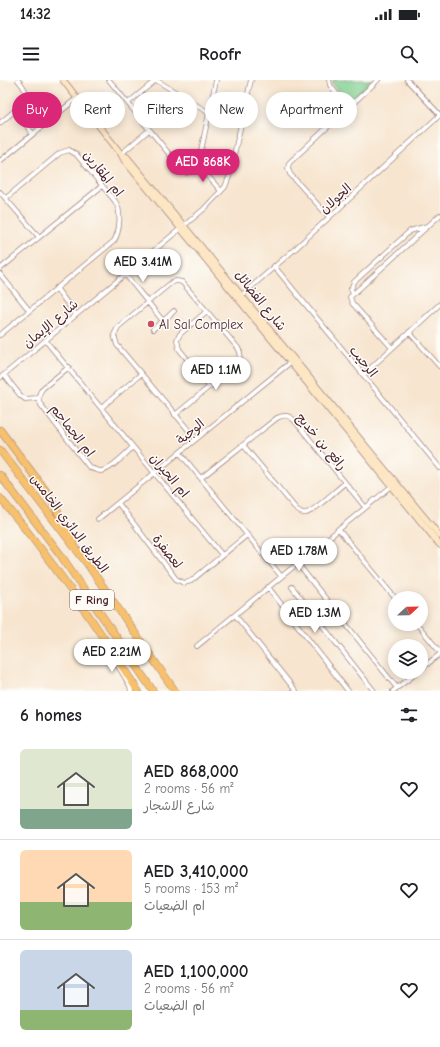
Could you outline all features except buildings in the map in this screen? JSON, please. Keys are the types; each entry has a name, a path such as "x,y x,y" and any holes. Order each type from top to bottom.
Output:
{"highway":[{"path":"0,430 46,491 86,562"},
{"name":"الطريق الدائري الخامس","path":"0,450 86,562 175,691"},
{"name":"الطريق الدائري الخامس","path":"0,475 65,561 153,691"},
{"path":"0,482 28,511"},
{"path":"0,498 33,537 138,691"}],"street":[{"path":"18,80 25,92"},
{"path":"63,80 72,92"},
{"path":"109,80 183,171 187,173 193,171 198,165 206,128"},
{"path":"128,104 156,80 205,111"},
{"path":"213,92 216,80"},
{"name":"شارع الإيمان","path":"38,398 25,399 2,376 214,200 229,177 251,80"},
{"path":"329,80 330,85 335,92"},
{"path":"357,99 378,80"},
{"path":"407,80 440,115"},
{"path":"0,161 70,104"},
{"path":"0,123 12,113"},
{"name":"الجولان","path":"242,295 296,248 440,115"},
{"path":"28,128 33,134"},
{"path":"101,128 124,160 160,204 183,227"},
{"path":"326,128 289,163 288,168 290,174 329,217"},
{"path":"121,154 149,130"},
{"name":"ام المقارين","path":"0,335 116,238 119,212 118,205 76,154 69,150 60,153 6,198"},
{"path":"121,154 128,157 224,281 293,361 440,545"},
{"path":"198,165 221,191"},
{"path":"0,269 102,186"},
{"path":"0,192 39,238"},
{"path":"392,348 352,303 350,297 430,226 440,215"},
{"path":"353,294 351,289 354,282 410,231 430,226"},
{"name":"شارع الفضائل","path":"183,227 201,249 204,249 293,361 440,536"},
{"name":"الرحيب","path":"274,266 439,466"},
{"path":"0,274 29,310"},
{"path":"125,274 163,321"},
{"path":"176,415 237,364 241,357 238,348 180,281 172,282 147,302 118,327 114,335 117,345 196,439"},
{"path":"224,281 227,282 239,295 242,295"},
{"path":"56,288 76,315"},
{"path":"363,375 440,304"},
{"path":"153,329 174,311"},
{"path":"207,311 180,334 177,340 179,349 209,386"},
{"path":"409,332 440,367"},
{"name":"ام الحيران","path":"45,340 69,367 222,555"},
{"name":"الوجبة","path":"98,519 293,361"},
{"name":"ام الجماجم","path":"69,367 43,388 39,392 38,398 41,405 89,466 96,470 102,471 109,468 134,447"},
{"path":"101,408 141,374"},
{"name":"رافع بن خديج","path":"201,478 244,446 277,418 285,415 290,416 365,507"},
{"path":"244,446 301,513 305,514 312,510 345,483"},
{"path":"180,453 281,576"},
{"path":"391,485 395,486 408,498"},
{"path":"197,646 391,485"},
{"name":"لعصفرة","path":"118,503 176,579 180,582 187,583 191,581 247,535"},
{"path":"338,529 389,591"},
{"path":"297,563 395,690 409,679"},
{"path":"268,587 348,691"},
{"path":"292,587 374,691"},
{"path":"236,615 296,691"},
{"path":"422,631 440,654 428,664"},
{"path":"112,651 116,663 130,686 131,691"}],"green space":[{"path":"333,80 373,80 357,95 357,92 340,92 332,83"}],"place":[{"name":"Al Sal Complex","path":"151,324"}]}
